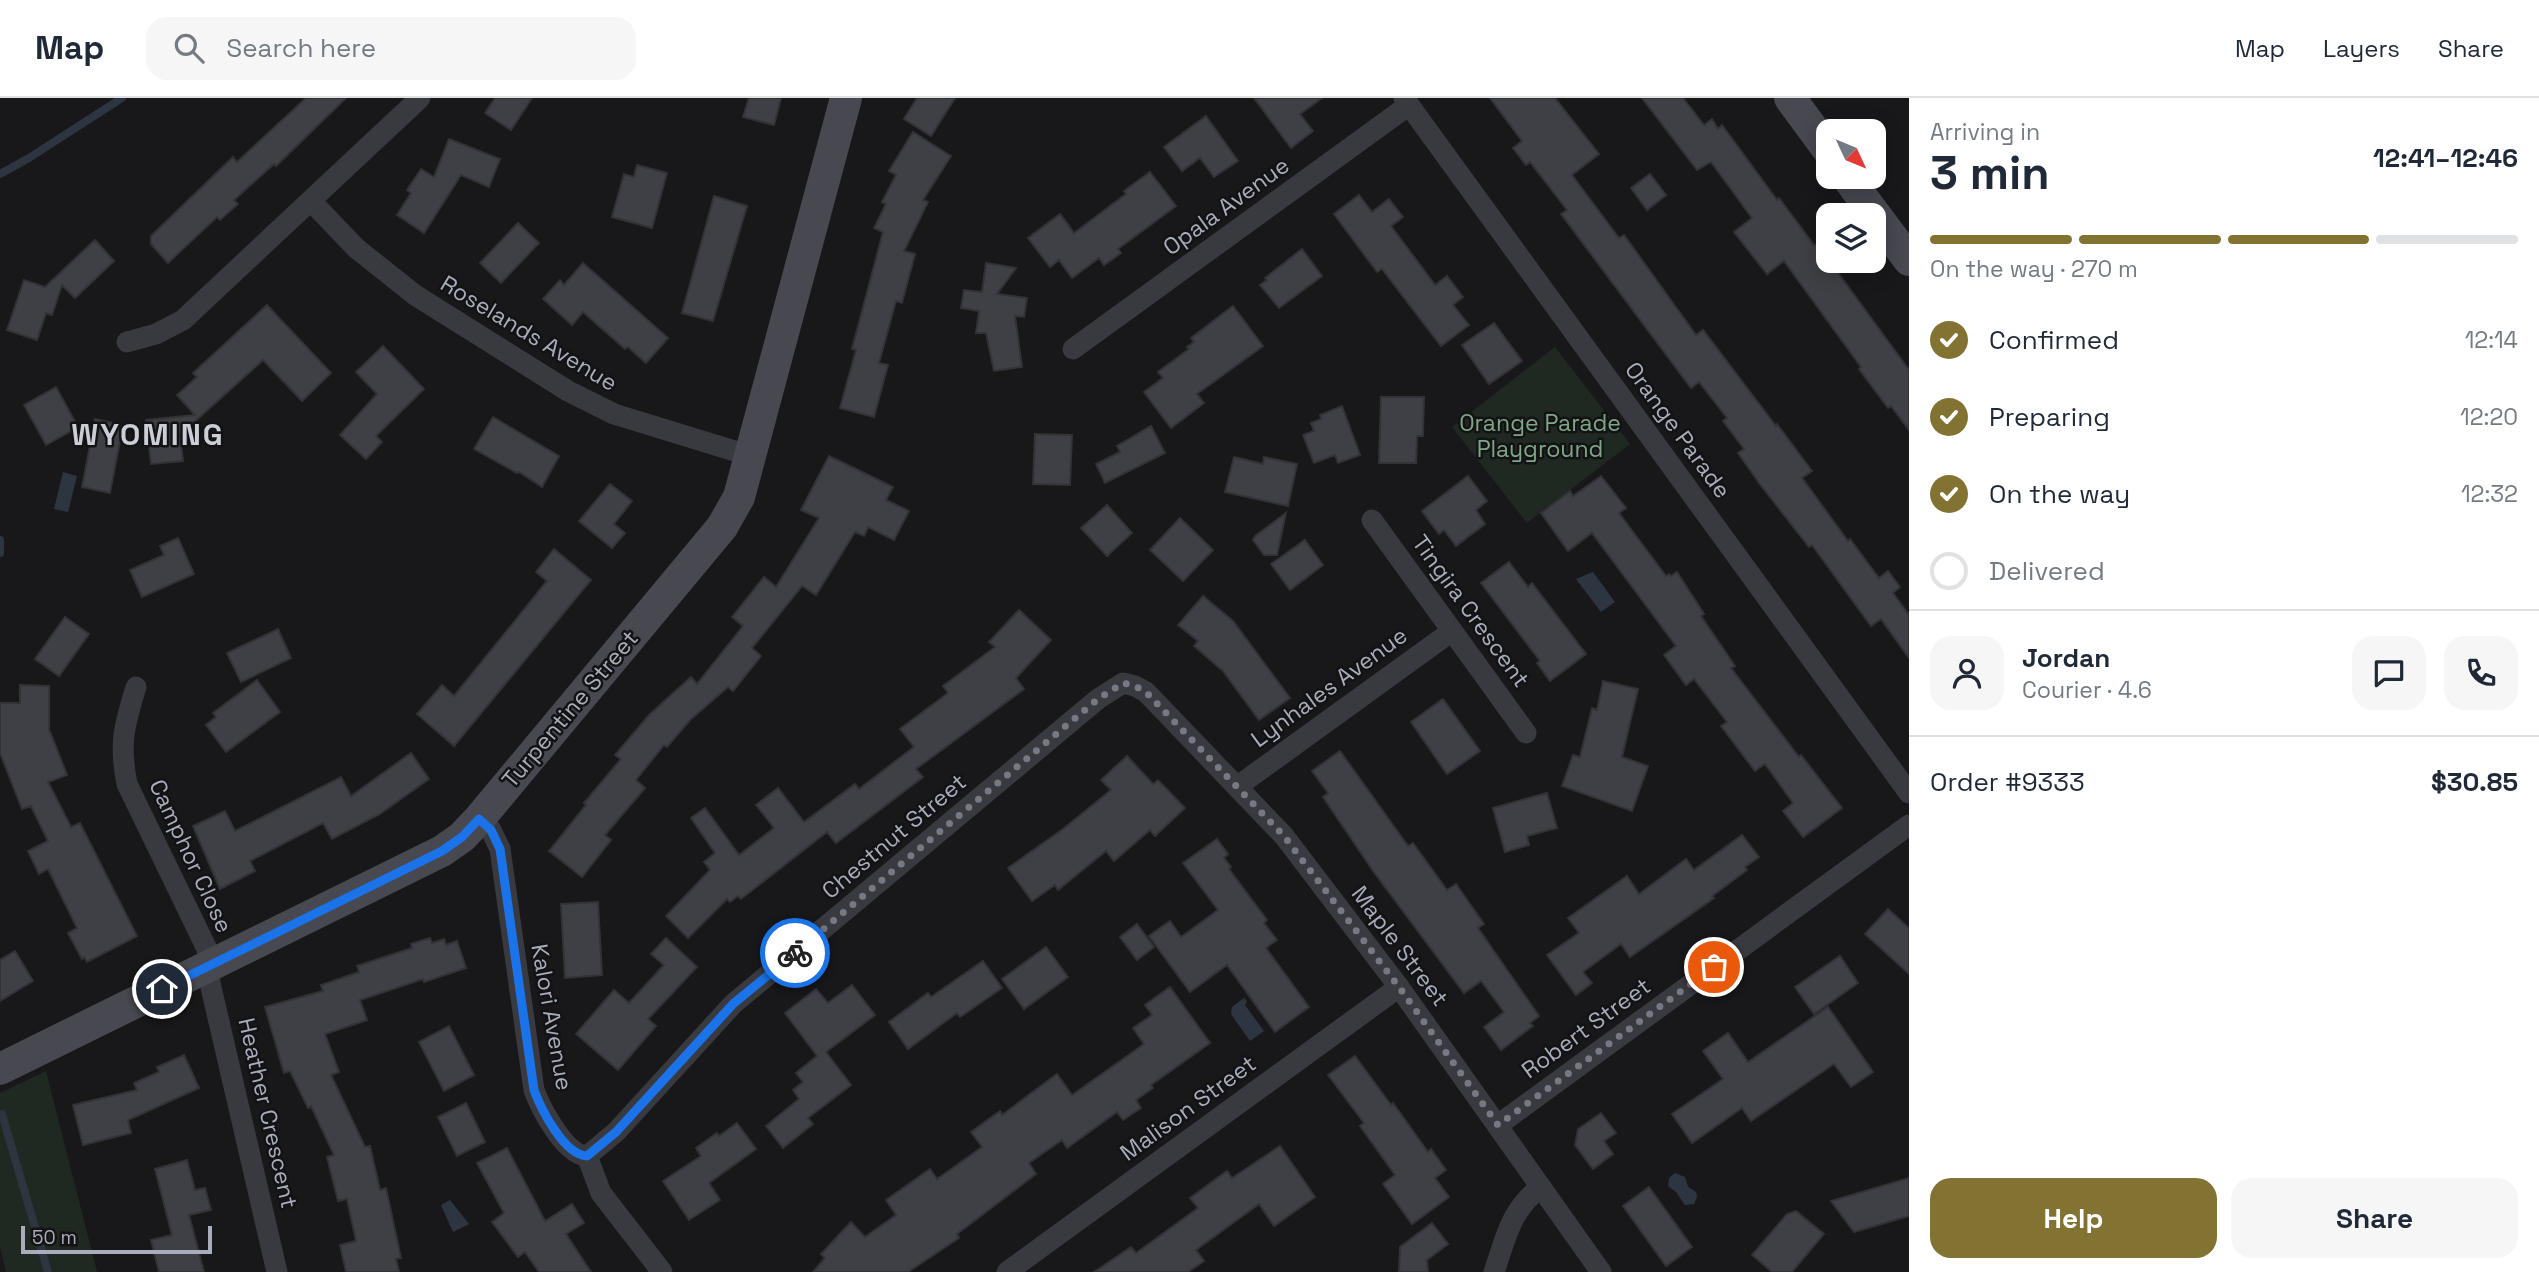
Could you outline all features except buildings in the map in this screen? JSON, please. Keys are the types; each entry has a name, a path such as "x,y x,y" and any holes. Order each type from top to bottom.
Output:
{"street":[{"path":"127,342 156,334 183,320 420,98"},
{"name":"Turpentine Street","path":"0,1069 442,851 462,837 479,819 722,527 739,497 846,98"},
{"path":"1790,98 1816,133"},
{"name":"Opala Avenue","path":"1073,349 1406,102"},
{"name":"Orange Parade","path":"1406,102 1909,793"},
{"path":"1856,189 1909,260"},
{"name":"Roselands Avenue","path":"311,201 356,248 415,295 568,391 614,414 751,456"},
{"name":"Tingira Crescent","path":"1372,520 1526,733"},
{"name":"Lynhales Avenue","path":"1238,786 1452,631"},
{"name":"Maple Street","path":"1123,683 1146,692 1284,836 1399,987 1601,1272"},
{"name":"Chestnut Street","path":"587,1156 616,1132 733,1004 1110,689 1123,683"},
{"name":"Camphor Close","path":"136,687 123,729 122,757 127,784 207,949 209,966"},
{"name":"Kalori Avenue","path":"479,819 491,830 500,849 534,1090 544,1113 570,1148 579,1156 587,1156"},
{"name":"Robert Street","path":"1498,1125 1909,825"},
{"name":"Heather Crescent","path":"209,966 210,983 277,1272"},
{"name":"Malison Street","path":"1007,1272 1399,987"},
{"path":"587,1156 601,1193 662,1272"},
{"path":"1494,1272 1518,1208 1541,1187"}],"green space":[{"name":"Orange Parade Playground","path":"1555,347 1630,444 1527,523 1452,427"},
{"path":"46,1071 97,1272 6,1272 0,1247 0,1093"}],"shaded area":[{"path":"63,472 77,476 68,512 54,509"},
{"path":"1593,572 1615,602 1601,612 1576,579"},
{"path":"1244,998 1247,1001 1245,1005 1264,1031 1250,1041 1231,1014 1232,1007"},
{"path":"1675,1173 1685,1177 1688,1187 1696,1192 1694,1204 1685,1205 1668,1186 1669,1178"},
{"path":"450,1200 469,1224 453,1232 441,1205"}],"waterway":[{"path":"0,174 122,98"},
{"path":"0,540 0,553"},
{"path":"2,1114 48,1272"}],"way so far":[{"path":"795,953 1110,689 1123,683 1146,692 1284,836 1399,987 1498,1125 1714,967"}],"district":[{"name":"WYOMING","path":"148,434"}],"route":[{"path":"162,989 442,851 462,837 479,819 491,830 500,849 534,1090 544,1113 570,1148 579,1156 587,1156 616,1132 733,1004 795,953"}]}
